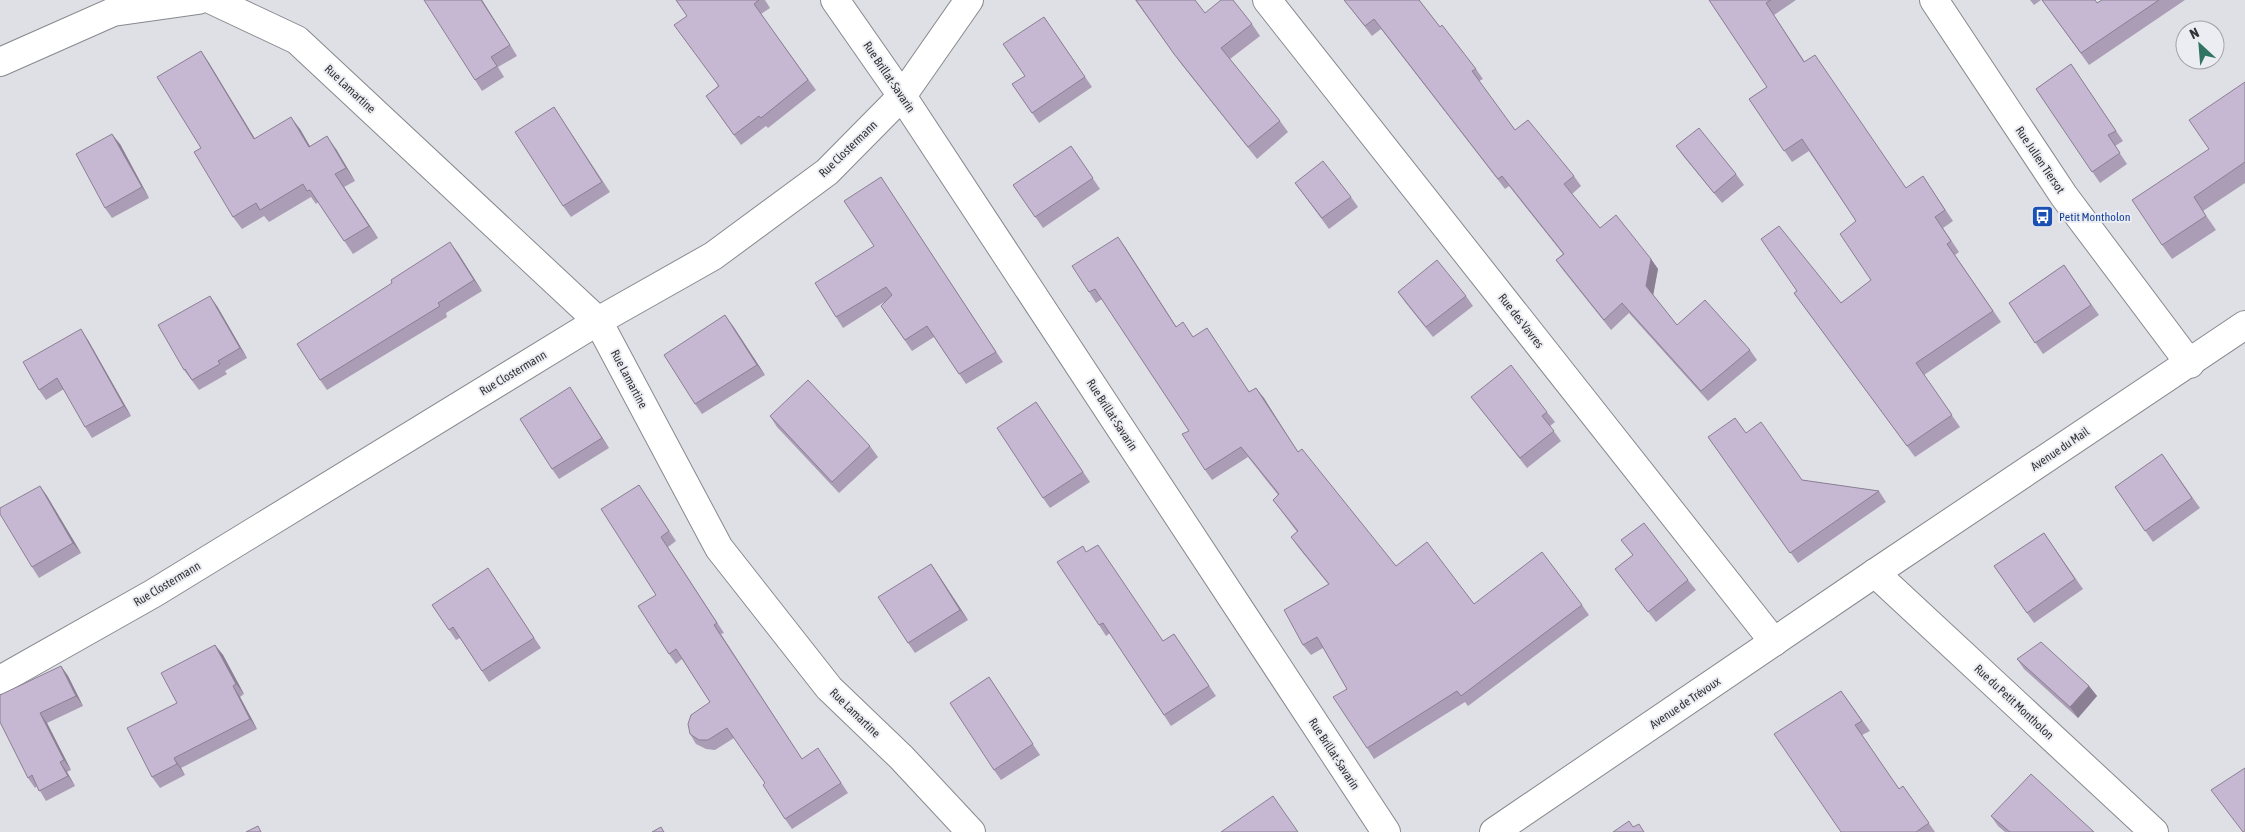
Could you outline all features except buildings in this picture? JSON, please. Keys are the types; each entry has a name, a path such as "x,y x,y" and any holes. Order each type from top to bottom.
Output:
{"street":[{"path":"0,62 113,12 198,0"},
{"name":"Rue Lamartine","path":"212,0 298,40 598,321 719,548 829,688 901,757 971,832"},
{"name":"Rue Brillat-Savarin","path":"835,0 902,96 1386,832"},
{"name":"Rue Clostermann","path":"0,680 154,592 598,321 713,256 827,172 902,96 969,0"},
{"name":"Rue des Vavres","path":"1267,0 1774,642"},
{"name":"Rue Julien Tiersot","path":"1934,0 2064,196 2190,364"},
{"name":"Avenue du Mail","path":"1875,573 2245,326"},
{"name":"Avenue de Trévoux","path":"1494,832 1875,573"},
{"name":"Rue du Petit Montholon","path":"1875,573 2154,832"}],"place":[{"name":"Petit Montholon","path":"2043,217"}]}
